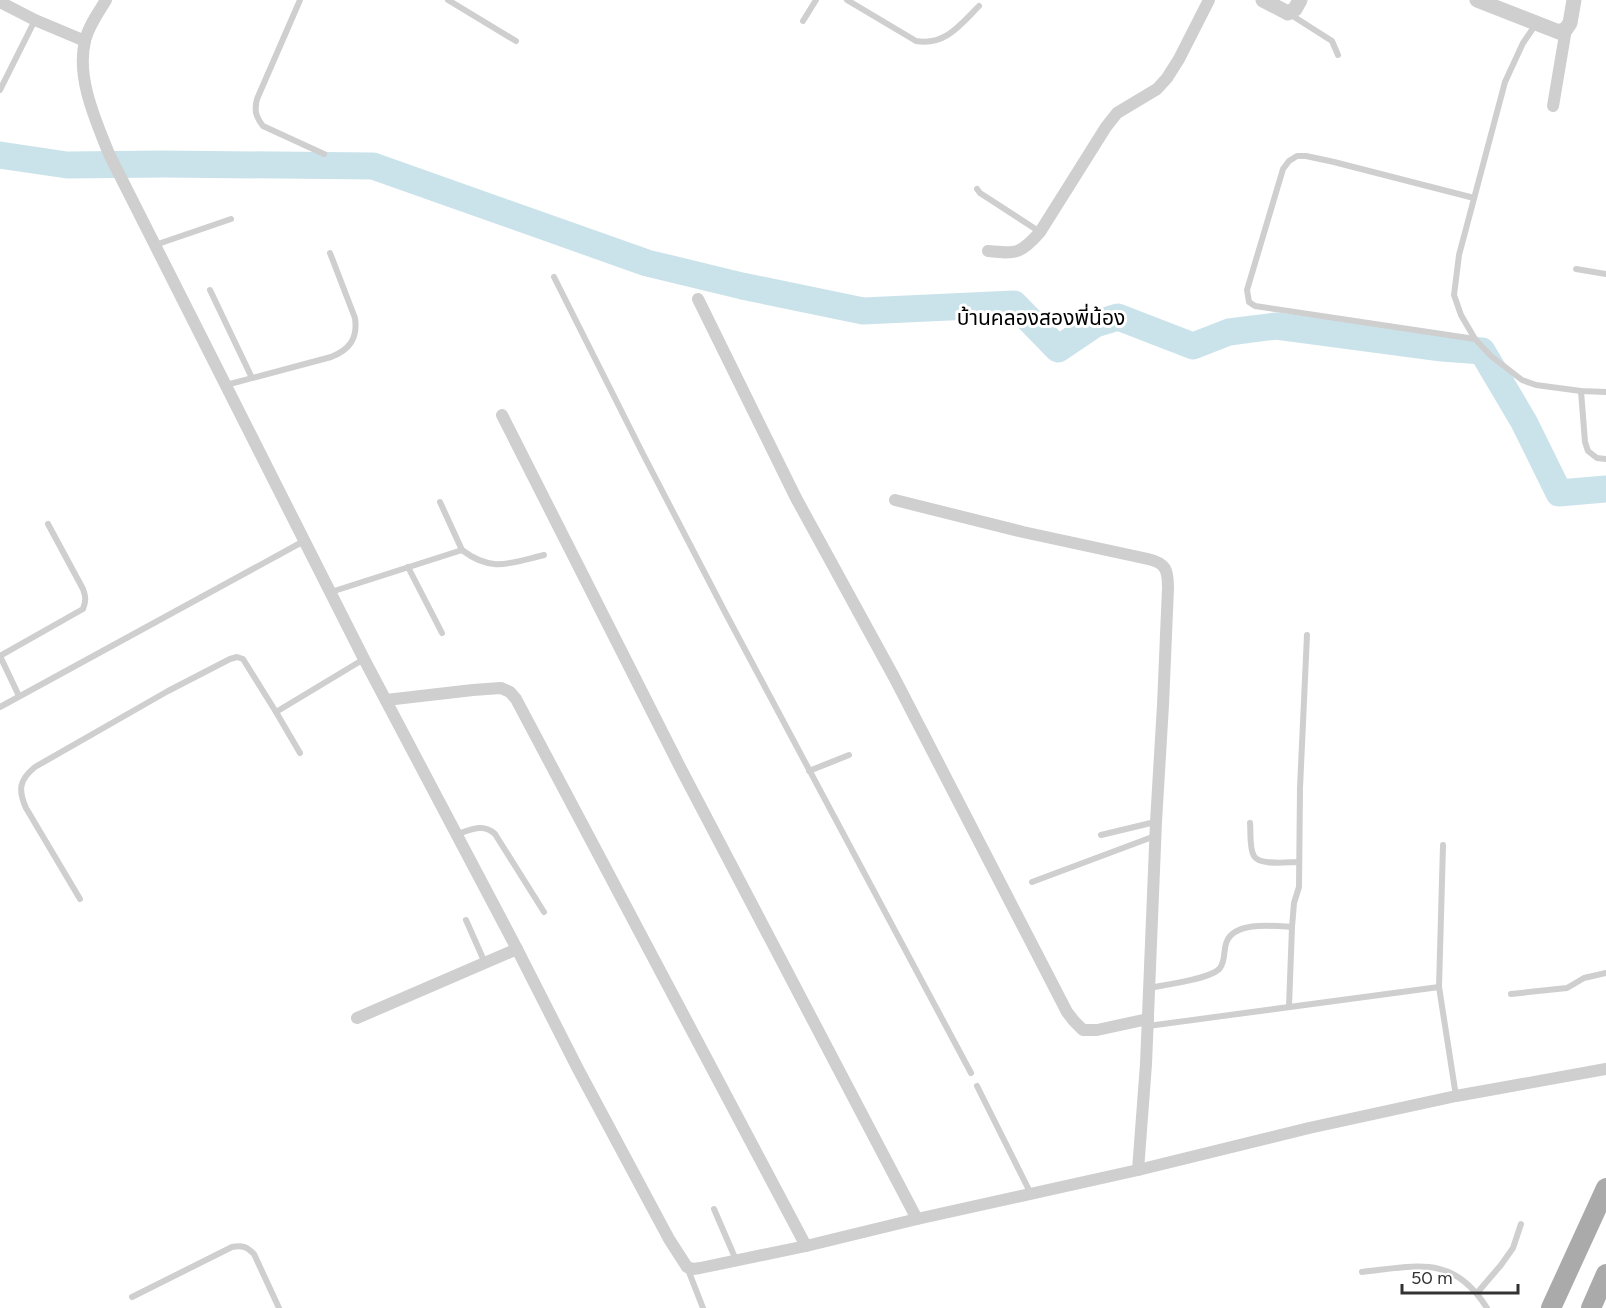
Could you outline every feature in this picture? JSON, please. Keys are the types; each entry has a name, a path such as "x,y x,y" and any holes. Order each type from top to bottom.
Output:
{"main road":[{"path":"1551,1308 1606,1188"},
{"path":"1591,1308 1606,1274"}],"street":[{"path":"106,0 85,41 83,58 85,85 92,112 109,153 364,659 588,1089 669,1239 687,1267 693,1269 806,1246 1138,1170 1309,1128 1456,1096 1606,1069"},
{"path":"988,251 1008,253 1020,251 1030,244 1117,113 1157,89 1167,78 1209,0"},
{"path":"1263,0 1288,13 1295,9 1300,0"},
{"path":"1477,0 1559,32 1566,29"},
{"path":"1553,106 1566,29 1570,23 1574,0"},
{"path":"0,2 85,41"},
{"path":"698,299 796,498 894,677 1067,1012 1083,1030 1148,1022"},
{"path":"502,415 681,770 917,1219"},
{"path":"895,500 1023,532 1160,562 1165,568 1168,588 1163,705 1148,1022 1138,1170"},
{"path":"386,700 501,688 510,692 516,699 806,1246"},
{"path":"357,1018 517,949"}],"lane":[{"path":"300,0 254,109 263,126 324,154"},
{"path":"448,0 516,41"},
{"path":"803,21 816,0"},
{"path":"847,0 915,41 925,43 950,35 979,6"},
{"path":"1288,13 1332,41 1338,55"},
{"path":"0,90 35,20"},
{"path":"1537,23 1523,43 1505,82 1459,255 1454,295 1461,315 1475,339 1491,356 1522,380 1536,385 1606,392"},
{"path":"1474,198 1334,162 1297,156 1283,169 1247,290 1249,302 1255,306 1475,339"},
{"path":"977,189 1040,232"},
{"path":"155,245 231,219"},
{"path":"226,385 331,357 347,348 356,330 355,318 330,253"},
{"path":"1576,269 1606,274"},
{"path":"554,278 643,454 809,771 971,1073"},
{"path":"210,290 252,378"},
{"path":"1581,391 1585,442 1588,451 1597,458 1606,459"},
{"path":"440,502 462,550 484,564 499,565 544,555"},
{"path":"19,696 0,656 83,609 86,602 83,589 48,524"},
{"path":"0,707 304,541"},
{"path":"330,592 462,550"},
{"path":"408,567 442,633"},
{"path":"1289,1006 1294,903 1299,887 1300,788 1307,635"},
{"path":"80,899 22,798 23,780 34,767 168,692 237,657 243,659 300,753"},
{"path":"276,712 364,659"},
{"path":"809,771 849,755"},
{"path":"1101,835 1156,822"},
{"path":"1250,823 1252,854 1256,860 1266,863 1299,862"},
{"path":"457,834 479,827 489,829 495,834 544,912"},
{"path":"1032,882 1155,836"},
{"path":"1443,845 1439,987 1456,1096"},
{"path":"466,920 485,963"},
{"path":"1149,988 1209,976 1220,969 1227,941 1234,932 1263,925 1292,927"},
{"path":"1511,994 1567,988 1584,978 1606,973"},
{"path":"1148,1022 1439,987"},
{"path":"977,1086 1031,1194"},
{"path":"714,1209 736,1260"},
{"path":"1477,1293 1513,1248 1521,1224"},
{"path":"132,1297 232,1247 240,1246 248,1248 255,1254 279,1308"},
{"path":"1362,1272 1419,1266 1444,1269 1460,1278 1477,1293 1487,1308"},
{"path":"687,1267 703,1308"}],"waterway":[{"path":"0,155 67,165 373,166 647,263 742,286 863,311 1014,304 1058,349 1095,324 1118,317 1193,346 1229,332 1276,326 1442,348 1482,351 1524,422 1559,493 1606,489"}],"district":[{"name":"บ้านคลองสองพี่น้อง","path":"1041,317"}]}
